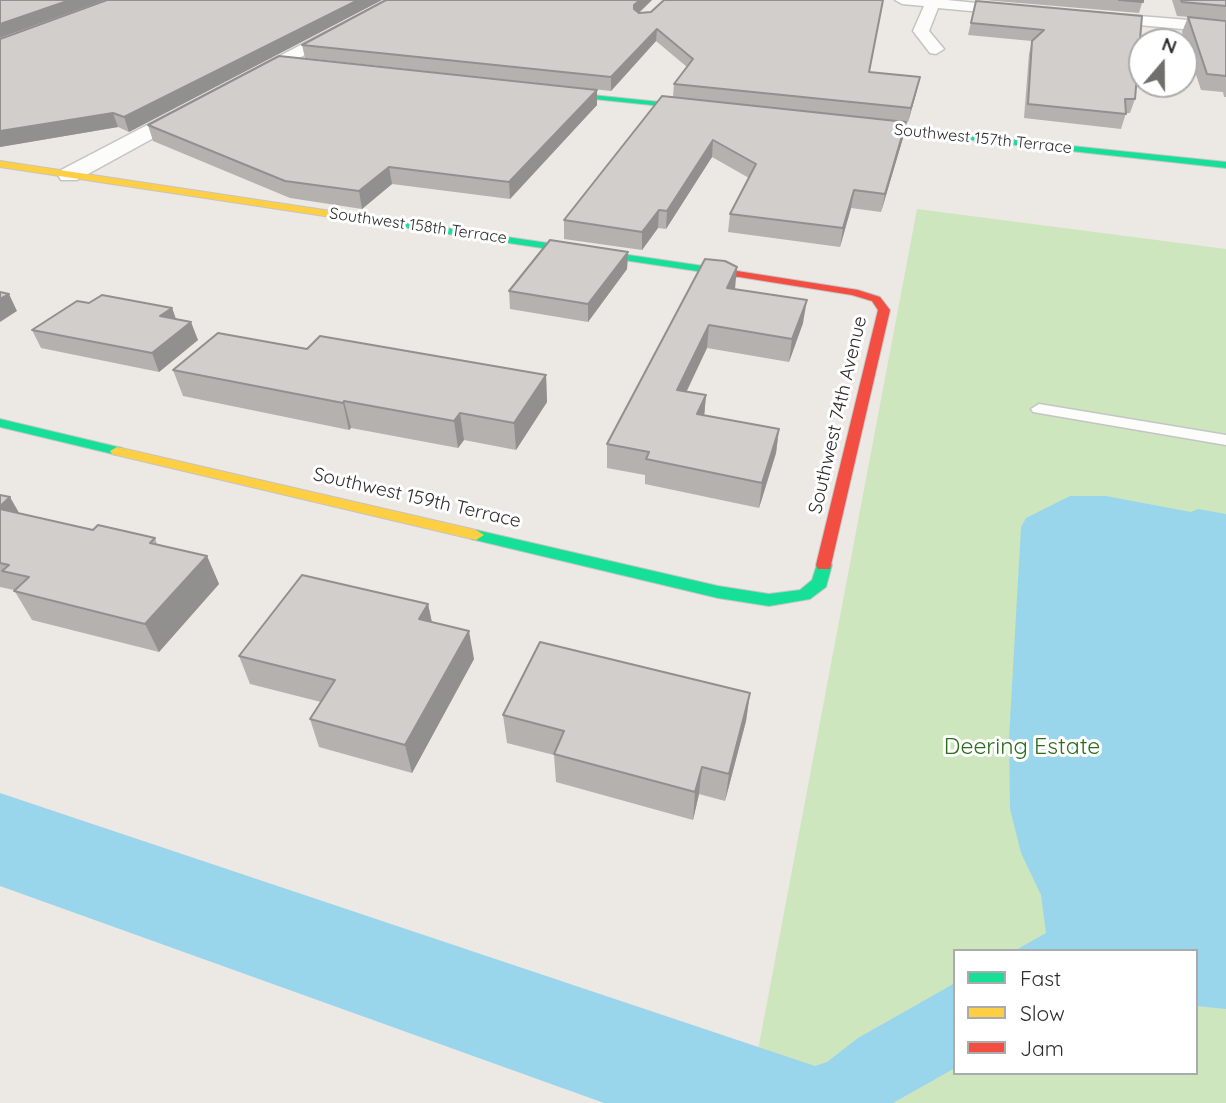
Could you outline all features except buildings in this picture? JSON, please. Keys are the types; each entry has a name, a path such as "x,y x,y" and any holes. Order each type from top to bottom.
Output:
{"street":[{"path":"69,175 398,0"},
{"path":"902,0 1038,13"},
{"path":"932,4 921,31 936,49"},
{"path":"1079,16 1226,28"},
{"path":"280,63 305,66"},
{"path":"536,91 725,111"},
{"name":"Southwest 157th Terrace","path":"834,123 1226,165"},
{"name":"Southwest 158th Terrace","path":"0,164 837,289"},
{"name":"Southwest 74th Avenue","path":"820,583 884,310 880,302 870,296 837,289"},
{"name":"Southwest 159th Terrace","path":"0,423 729,594 782,600 804,595 820,583"}],"lane":[{"path":"1039,410 1226,440"}],"green space":[{"name":"Deering Estate","path":"917,209 1226,249 1226,1103 748,1103"}],"water":[{"path":"1070,496 1106,496 1191,512 1198,509 1226,514 1226,1009 1198,1006 1198,949 1018,949 1046,933 1041,895 1021,853 1010,809 1009,738 1021,527 1026,518"},
{"path":"0,793 815,1066 827,1062 858,1038 953,984 953,1069 893,1103 604,1103 0,886"}],"traffic: fast":[{"path":"546,92 709,109"},
{"path":"852,125 1226,165"},
{"path":"331,214 737,274"},
{"path":"0,423 117,451"},
{"path":"476,535 718,592 769,600 804,595 820,583 824,565"}],"traffic: slow":[{"path":"0,164 331,214"},
{"path":"117,451 476,535"}],"traffic: jam":[{"path":"737,274 854,292 876,299 884,310 824,565"}]}
